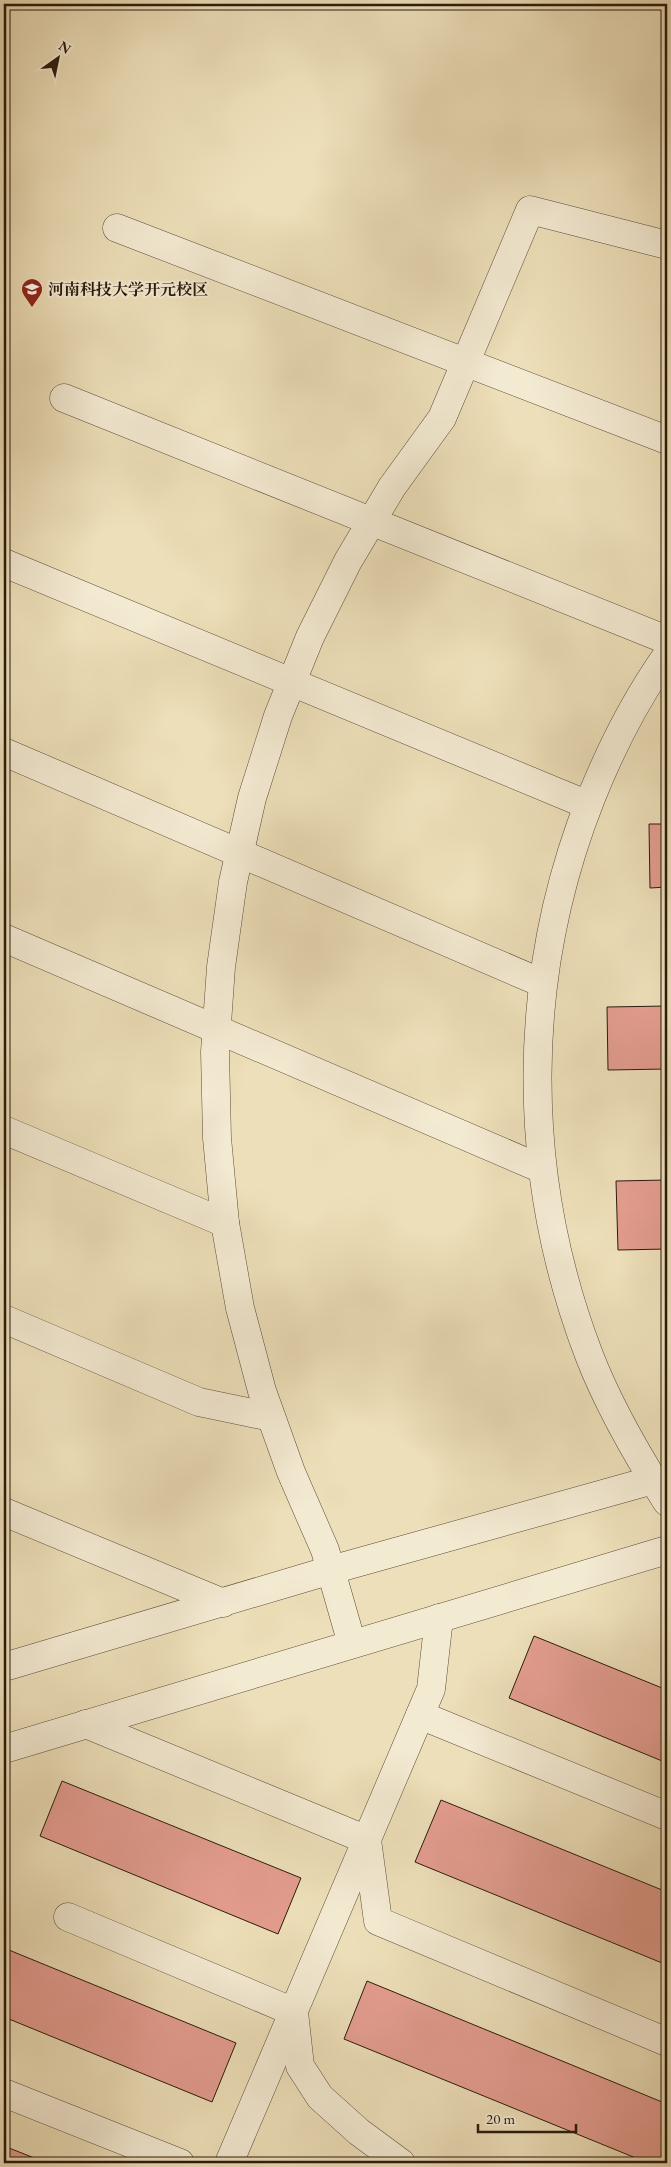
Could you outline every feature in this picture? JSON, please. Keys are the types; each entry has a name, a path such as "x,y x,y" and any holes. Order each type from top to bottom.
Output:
{"lane":[{"path":"352,1644 325,1550 291,1472 262,1390 240,1308 225,1223 217,1138 215,1052 221,966 233,882 252,798 278,716 310,637 348,561 392,487 442,418 530,210 667,245"},
{"path":"117,228 667,440"},
{"path":"64,398 667,640"},
{"path":"4,563 588,805"},
{"path":"667,655 629,716 602,770 588,805 562,883 542,983 536,1061 537,1121 542,1169 554,1240 569,1298 589,1355 613,1410 667,1502"},
{"path":"4,752 542,983"},
{"path":"4,938 542,1169"},
{"path":"4,1130 225,1223"},
{"path":"4,1319 199,1402 271,1417"},
{"path":"4,1667 331,1570 653,1480"},
{"path":"4,1512 223,1603"},
{"path":"4,1750 667,1550"},
{"path":"229,2163 431,1689 440,1618"},
{"path":"420,1715 667,1816"},
{"path":"86,1724 367,1840"},
{"path":"367,1840 378,1921 667,2042"},
{"path":"68,1917 294,2012"},
{"path":"294,2012 300,2066 320,2097 359,2132 401,2163"},
{"path":"4,2094 180,2163"}],"building":[{"path":"649,824 667,824 667,887 650,888"},
{"path":"667,1006 667,1069 608,1070 607,1007"},
{"path":"667,1180 667,1249 618,1250 616,1181"},
{"path":"534,1636 667,1690 667,1763 509,1698"},
{"path":"62,1781 301,1878 278,1934 40,1836"},
{"path":"441,1800 667,1892 667,1965 415,1862"},
{"path":"4,1948 236,2043 212,2102 4,2017"},
{"path":"367,1981 667,2104 667,2163 648,2163 344,2039"},
{"path":"4,2146 47,2163 4,2163"}],"place":[{"name":"河南科技大学开元校区","path":"32,308"}]}
